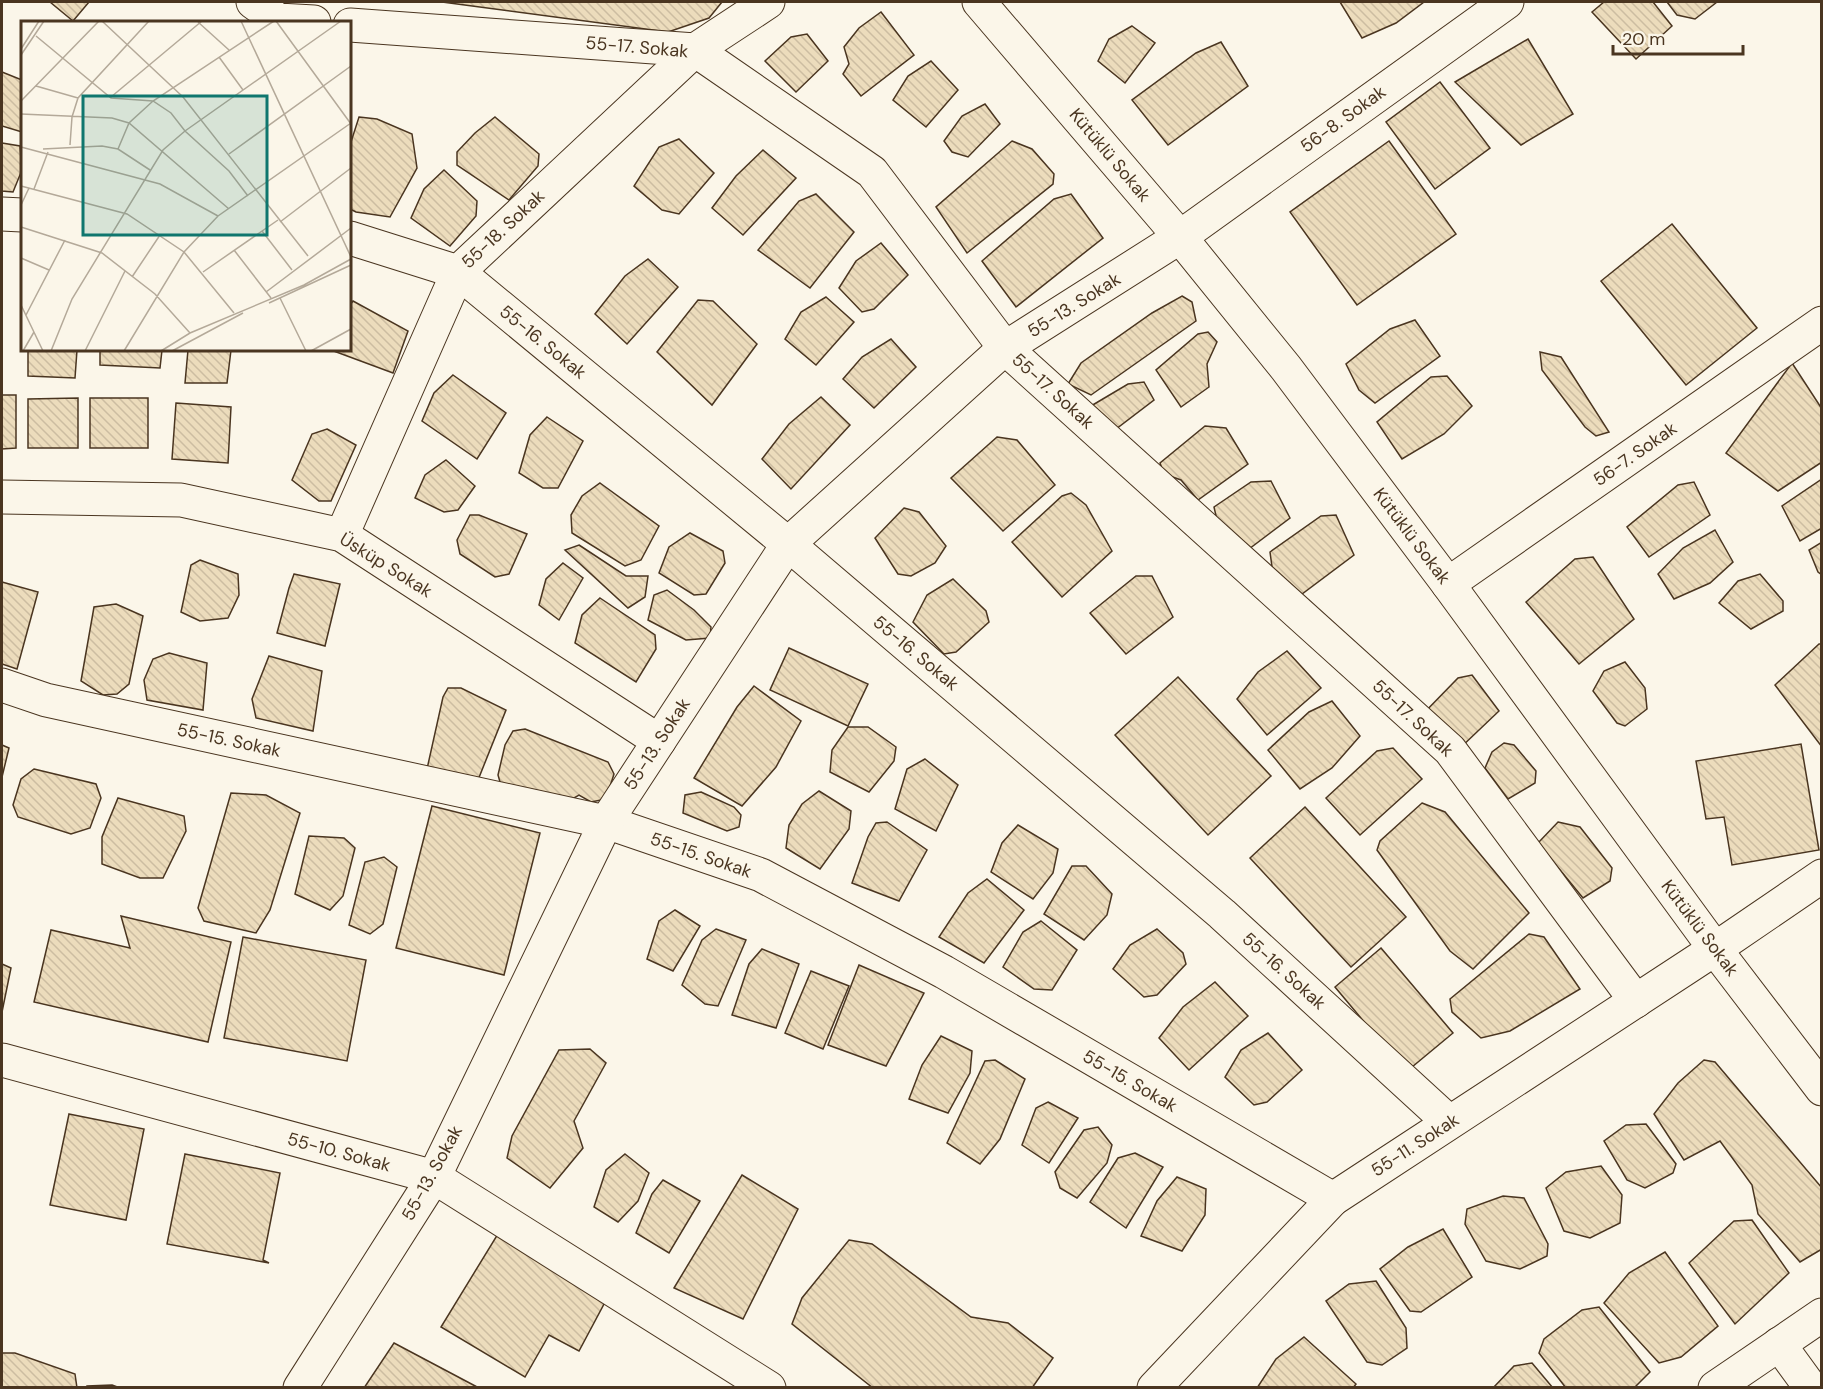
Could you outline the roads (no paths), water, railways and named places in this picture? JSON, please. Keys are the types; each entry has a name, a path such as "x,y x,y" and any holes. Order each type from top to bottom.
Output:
{"street":[{"name":"55-18. Sokak","path":"342,535 458,272 695,50 768,2"},
{"name":"Kütüklü Sokak","path":"979,2 1180,237 1286,368 1821,1089"},
{"name":"56-8. Sokak","path":"1180,237 1507,2"},
{"path":"277,8 311,21"},
{"name":"55-17. Sokak","path":"351,25 695,50 872,172 1005,348 1450,750 1636,1001"},
{"path":"2,214 21,215"},
{"name":"55-13. Sokak","path":"300,1388 434,1178 606,822 788,544 1005,348 1180,237"},
{"name":"55-16. Sokak","path":"351,238 458,272 788,544 1222,914 1449,1122"},
{"name":"56-7. Sokak","path":"1448,584 1821,323"},
{"name":"Üsküp Sokak","path":"2,497 182,500 342,535 659,741"},
{"name":"55-15. Sokak","path":"2,685 45,700 606,822 761,876 944,972 1334,1198"},
{"name":"55-11. Sokak","path":"1154,1388 1334,1198 1715,949 1821,876"},
{"name":"55-10. Sokak","path":"2,1060 434,1178 763,1386"},
{"path":"1715,1388 1821,1315"},
{"path":"1779,1344 1811,1388"}]}
